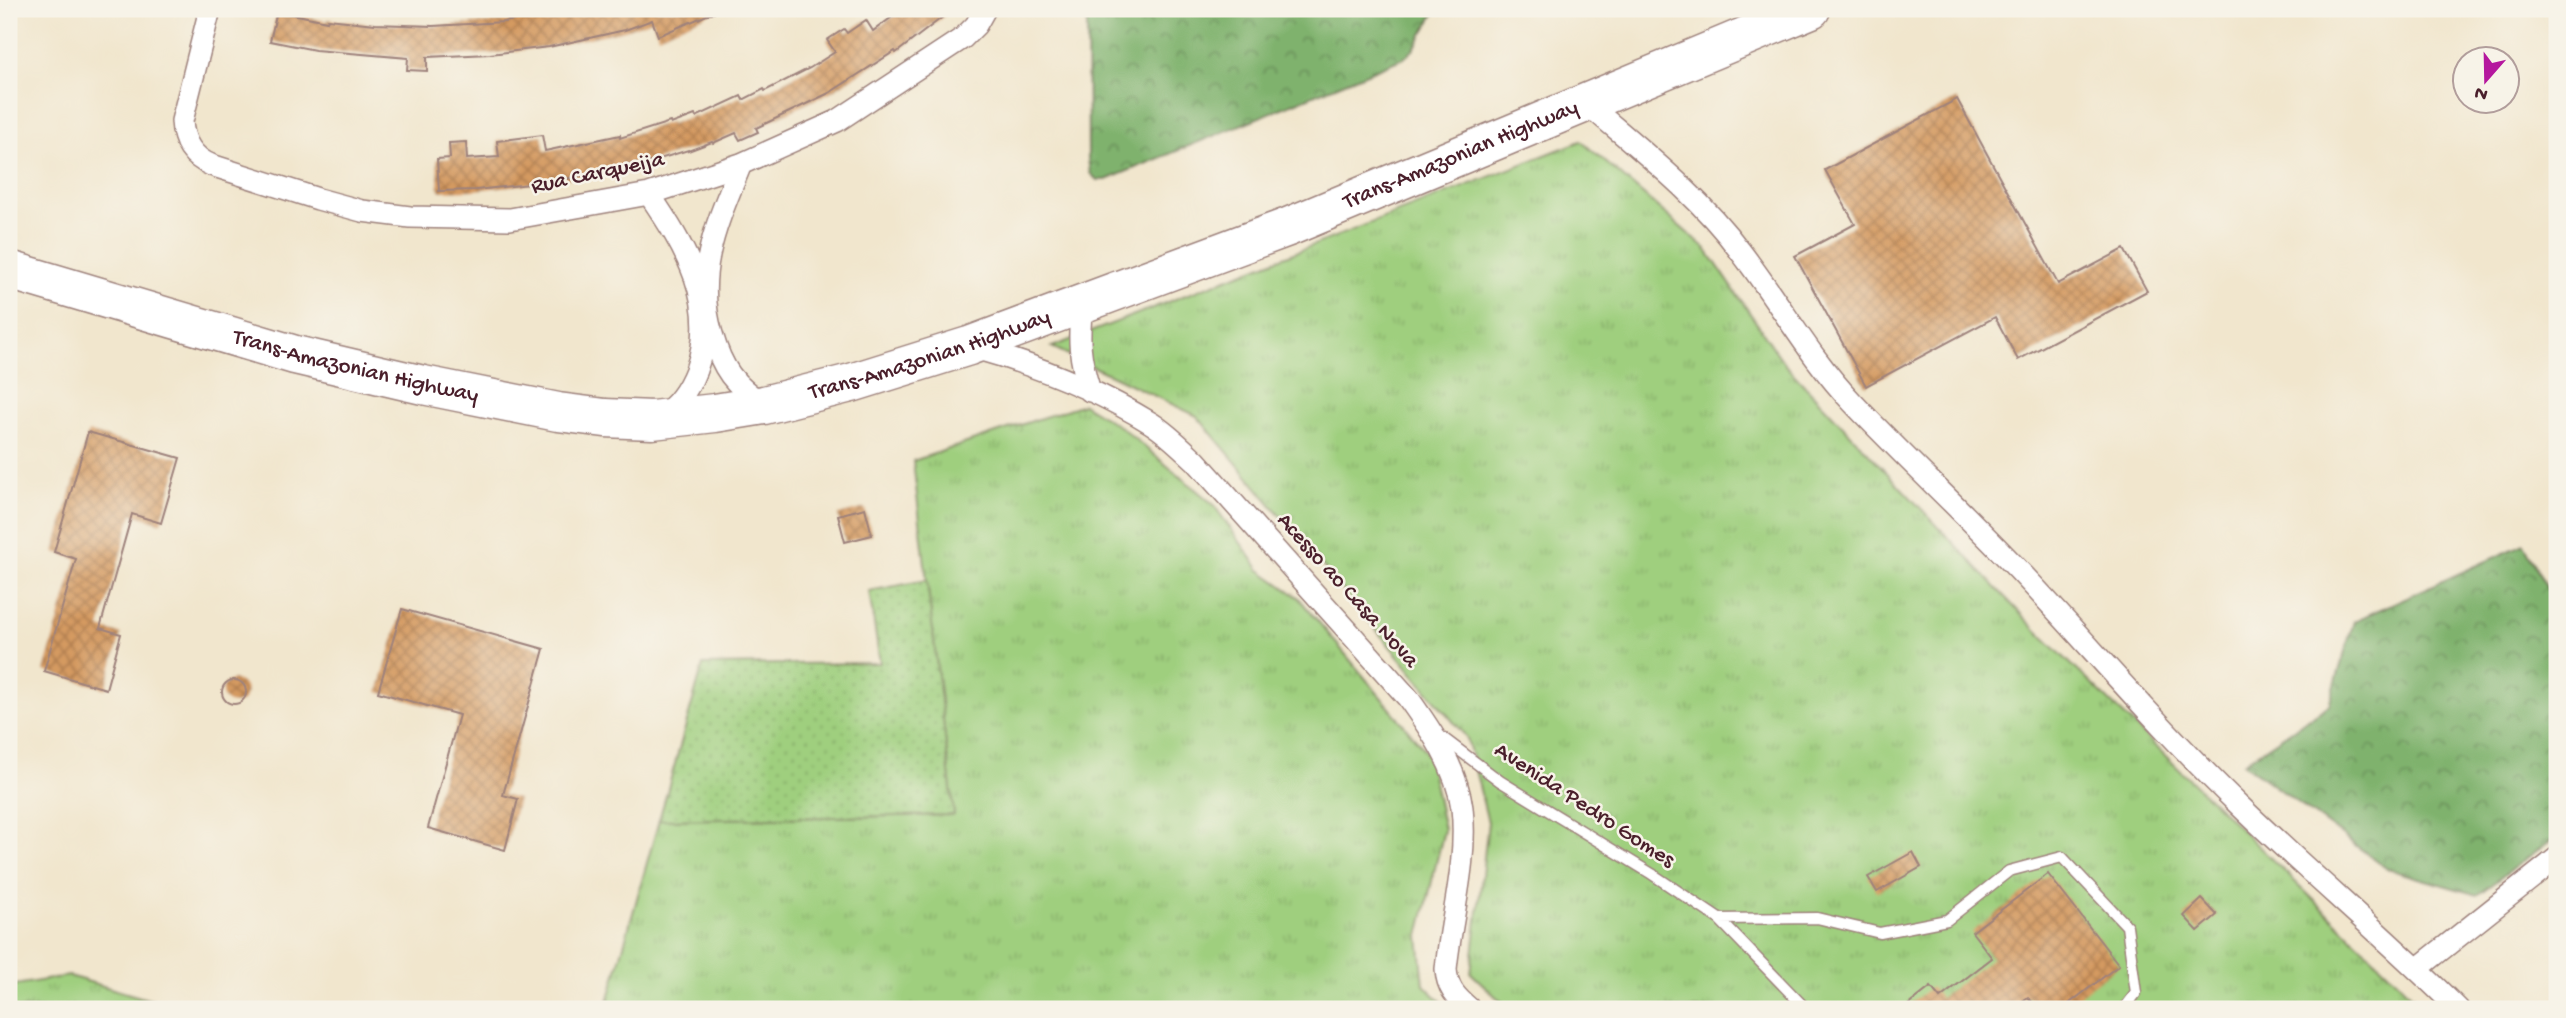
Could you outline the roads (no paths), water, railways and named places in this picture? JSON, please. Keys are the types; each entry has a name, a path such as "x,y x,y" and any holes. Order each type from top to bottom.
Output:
{"highway":[{"name":"Trans-Amazonian Highway","path":"9,270 295,355 361,372 558,412 652,420 764,405 850,383 969,346 1288,227 1811,9"}],"street":[{"name":"Rua Carqueija","path":"210,9 183,115 182,130 186,143 197,158 318,200 362,211 410,217 510,219 649,194 741,164 848,114 963,38 976,25 985,9"},
{"path":"1585,102 1680,184 1707,211 1740,251 1818,363 1850,400 2026,578 2157,721 2240,806 2458,1009"},
{"path":"652,420 665,413 679,400 689,386 700,358 705,273 713,240 741,164"},
{"path":"649,194 685,252 718,357 742,391 764,405"},
{"path":"1082,304 1079,332 1081,363 1090,391"},
{"name":"Acesso ao Casa Nova","path":"969,346 994,353 1090,391 1152,424 1196,461 1408,698 1429,726 1453,775 1462,806 1463,834 1446,969 1451,991 1470,1009"},
{"path":"2417,969 2557,858"}],"lane":[{"name":"Avenida Pedro Gomes","path":"1429,726 1500,781 1652,874 1719,919 1806,1009"},
{"path":"1719,919 1816,918 1880,933 1947,920 2009,871 2062,857 2127,926 2136,993 2124,1009"}]}
